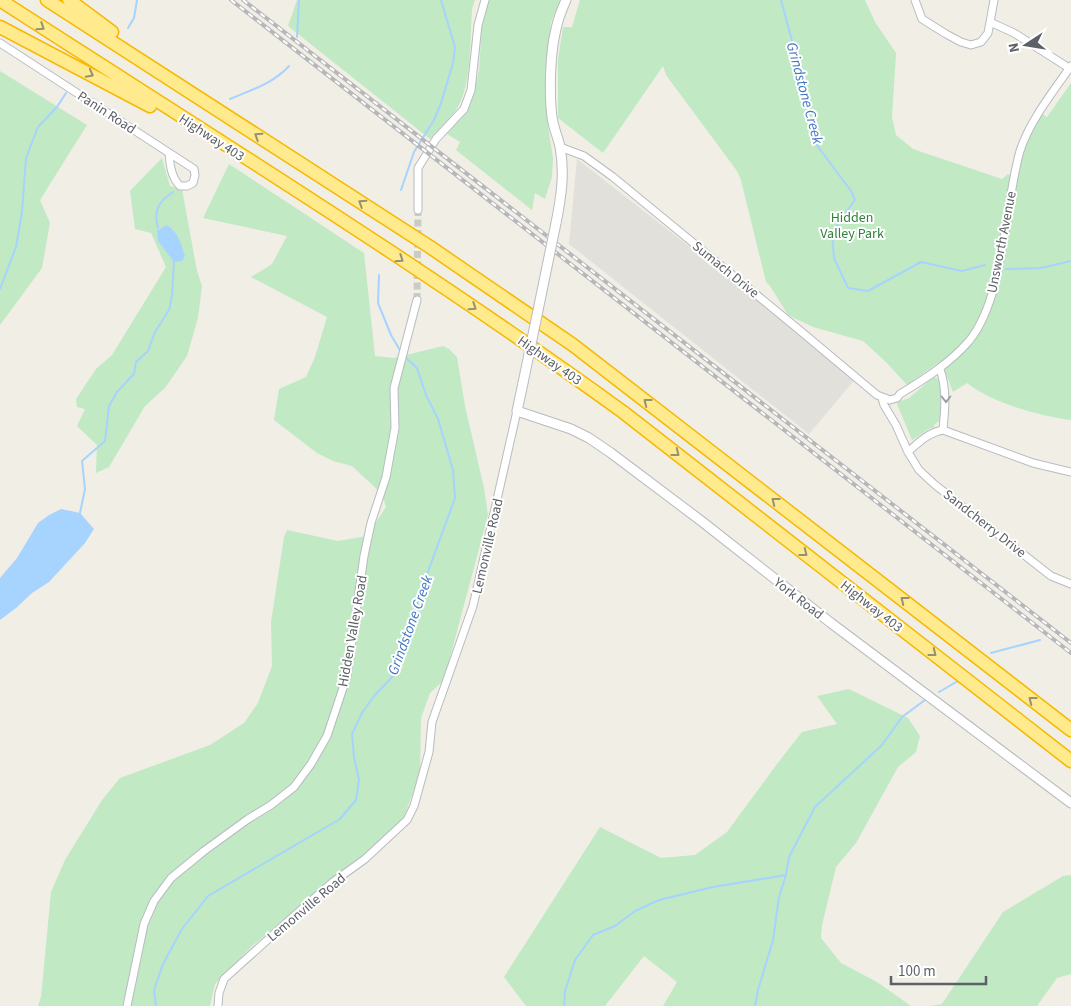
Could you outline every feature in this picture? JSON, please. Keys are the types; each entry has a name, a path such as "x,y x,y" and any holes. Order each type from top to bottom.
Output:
{"highway":[{"name":"Highway 403","path":"0,0 266,171 494,321 623,412 1071,761"},
{"name":"Highway 403","path":"47,0 430,247 573,345 1071,730"},
{"path":"69,0 196,95"},
{"path":"0,27 133,97 266,171"}],"street":[{"path":"418,210 418,168 436,139 464,109 471,90 478,25 485,0"},
{"name":"Lemonville Road","path":"218,1006 219,993 224,979 301,909 333,882 365,859 407,820 414,806 430,752 432,722 473,606 524,383 562,196 563,175 560,147 552,120 550,105 555,30 566,0"},
{"path":"916,0 922,19 961,42 972,45 982,42 988,33 994,0"},
{"path":"990,22 1014,33 1070,67"},
{"name":"Panin Road","path":"0,43 194,169 193,183 187,186 180,186 175,181 171,171 169,153"},
{"name":"Unsworth Avenue","path":"884,398 890,400 897,398 900,394 940,369 958,353 977,329 986,311 997,273 1021,150 1032,126 1070,67"},
{"name":"Sumach Drive","path":"560,147 584,156 612,177 798,328 877,395 884,398"},
{"name":"Hidden Valley Road","path":"127,1006 144,924 154,901 171,878 204,851 271,805 294,786 311,764 327,736 347,676 364,556 371,523 386,477 395,428 394,388 418,300"},
{"path":"940,369 945,387 946,404 943,430"},
{"name":"Sandcherry Drive","path":"884,398 896,417 896,425 908,452 919,470 934,484 966,507 1051,576 1071,584"},
{"name":"York Road","path":"517,411 589,438 611,452 831,623 1071,803"},
{"path":"908,452 923,438 943,430 1033,463 1071,472"}],"shaded area":[{"path":"577,159 857,377 809,434 569,244"}],"green space":[{"path":"297,0 475,0 472,9 468,76 461,100 447,122 430,139 288,26"},
{"path":"489,0 560,0 551,22 545,76 548,126 553,158 552,177 545,199 535,193 532,210 456,150 460,142 447,134 466,111 475,89 479,70 482,27"},
{"name":"Hidden Valley Park","path":"580,0 865,0 875,22 896,53 892,117 896,135 913,149 1002,179 1008,174 1012,176 1039,112 1047,117 1071,83 1071,420 1017,408 989,397 967,383 953,392 941,361 907,385 863,341 813,327 788,315 766,282 741,180 737,171 666,75 663,66 603,153 558,118 558,60 563,27 572,27"},
{"path":"0,71 87,125 40,200 50,223 42,268 0,325"},
{"path":"162,158 170,186 182,189 197,271 202,286 198,318 187,356 165,388 145,406 109,467 96,473 97,445 77,426 85,409 77,407 76,399 96,369 112,355 166,267 151,233 135,229 130,191"},
{"path":"229,164 364,253 375,356 394,358 443,346 457,357 465,406 484,488 488,515 444,680 430,693 421,718 420,774 402,822 380,847 321,890 252,946 215,984 210,1006 38,1006 41,997 51,892 65,860 102,800 120,778 210,745 244,723 258,703 272,666 271,622 284,537 287,530 338,541 367,536 386,507 382,494 352,466 333,461 317,453 274,420 279,389 306,377 315,357 327,317 251,277 272,264 287,236 203,218"},
{"path":"934,377 938,379 941,393 940,420 934,425 935,427 912,440 897,404 909,398"},
{"path":"849,689 908,718 920,736 916,752 898,767 856,843 836,867 822,925 821,938 841,963 877,982 911,1006 663,1006 677,982 644,956 605,1006 526,1006 504,977 600,827 661,858 695,855 727,832 802,732 837,724 817,696"},
{"path":"1071,875 1071,974 1057,978 1037,1006 930,1006 942,1004 1003,912 1063,876"}],"water":[{"path":"166,225 176,234 180,242 185,256 182,261 174,262 158,241 157,231"},
{"path":"61,509 80,513 94,529 85,543 49,582 32,593 0,620 0,578 17,558 38,523"}],"waterway":[{"path":"128,28 134,18 137,0"},
{"path":"297,37 299,0"},
{"name":"Grindstone Creek","path":"401,190 414,152 434,120 441,103 453,63 455,47 441,0"},
{"name":"Grindstone Creek","path":"781,0 792,41 795,68 805,95 816,144 851,191 855,200 832,232 834,258 848,288 868,291 921,262 962,271 985,265"},
{"path":"230,99 269,82 289,66"},
{"path":"0,289 16,247 22,212 26,158 38,127 57,107 66,93"},
{"path":"158,228 156,216 158,207 173,192"},
{"name":"Grindstone Creek","path":"1006,269 1041,268 1071,261"},
{"path":"80,513 85,489 82,461 105,441 109,406 117,392 134,374 136,362 148,351 155,332 169,310 172,296 174,262"},
{"name":"Grindstone Creek","path":"379,275 378,303 391,335 401,352"},
{"name":"Grindstone Creek","path":"156,1006 154,990 163,964 182,929 208,896 340,819 356,800 359,780 352,734 362,713 374,696 395,674 422,588 455,498 453,470 438,419 426,395 417,368 405,357"},
{"path":"991,653 1040,640"},
{"path":"939,692 958,681"},
{"path":"755,1006 773,940 779,897 789,857 815,807 882,745 902,717 925,700"},
{"path":"564,1006 565,991 575,960 593,935 615,926 635,911 659,900 713,887 786,875"}],"tunnel":[{"path":"417,300 418,210"}],"railway":[{"path":"231,0 1071,653"},
{"path":"243,0 1071,643"}]}
